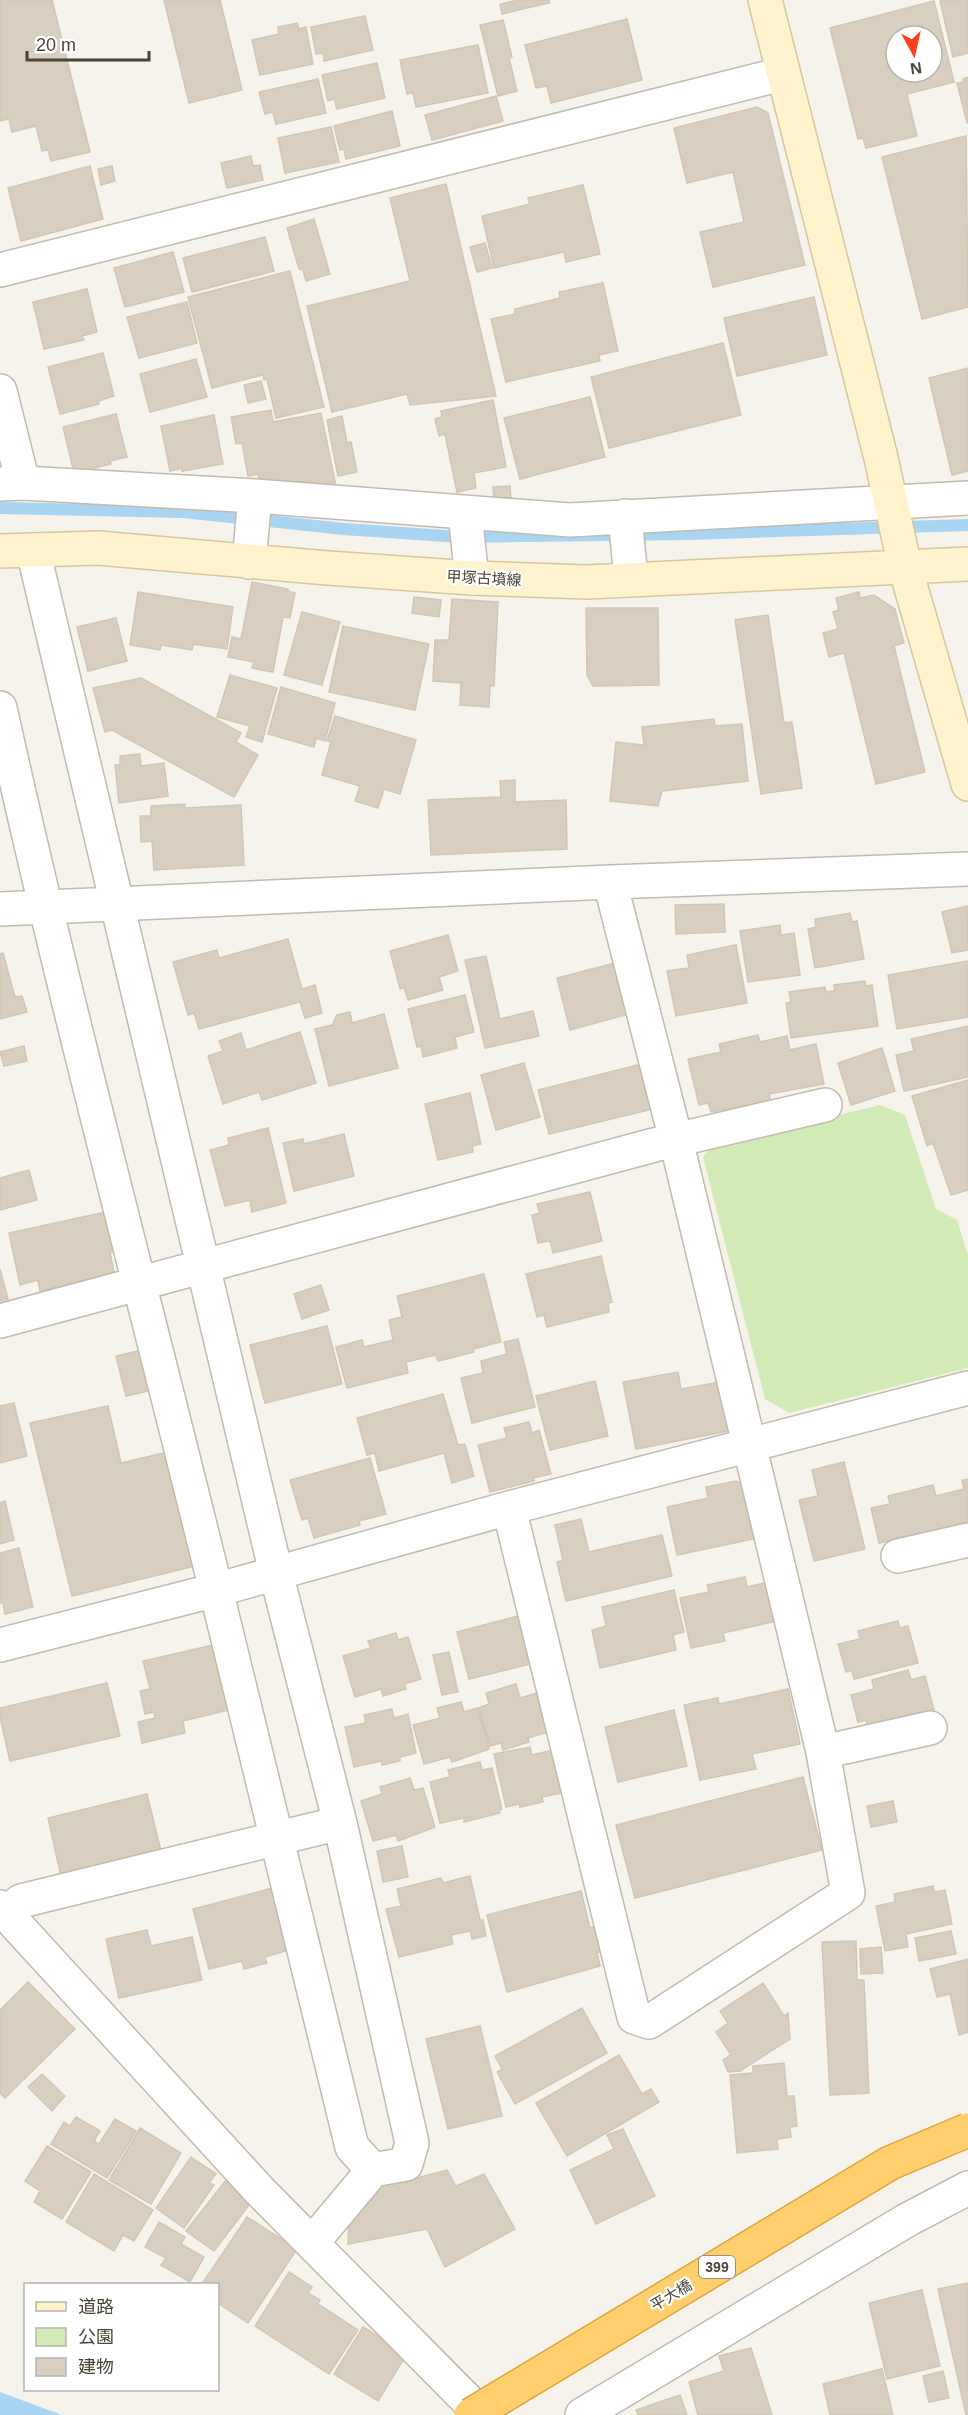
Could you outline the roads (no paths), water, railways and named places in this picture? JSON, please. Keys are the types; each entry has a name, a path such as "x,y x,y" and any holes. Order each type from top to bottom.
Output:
{"highway":[{"name":"平大橋","path":"471,2415 890,2163 968,2130"}],"main road":[{"path":"772,2 782,74 878,447 903,557 968,784"},
{"name":"甲塚古墳線","path":"0,551 98,548 249,562 472,578 587,582 903,557 968,564"}],"street":[{"path":"0,270 782,74"},
{"path":"0,391 11,484 255,496 465,514 570,520 625,516 892,508 968,498"},
{"path":"249,562 255,496"},
{"path":"465,514 472,578"},
{"path":"625,516 631,579"},
{"path":"33,550 276,1573 340,1824 412,2143 406,2164 373,2170 312,2243"},
{"path":"0,708 138,1285 216,1590 352,2147 373,2170"},
{"path":"0,909 968,869"},
{"path":"509,1508 634,2017 650,2022 849,1893 823,1752 676,1140 610,882"},
{"path":"0,1321 676,1140 825,1104"},
{"path":"0,1645 216,1590 509,1508 968,1388"},
{"path":"898,1556 968,1540"},
{"path":"823,1752 930,1728"},
{"path":"340,1824 21,1901 3,1910 260,2191 482,2415"},
{"path":"582,2415 907,2220 968,2188"}],"water":[{"path":"0,2392 62,2415 0,2415"}],"waterway":[{"path":"0,508 183,512 344,529 459,537 688,534 968,525"}]}
